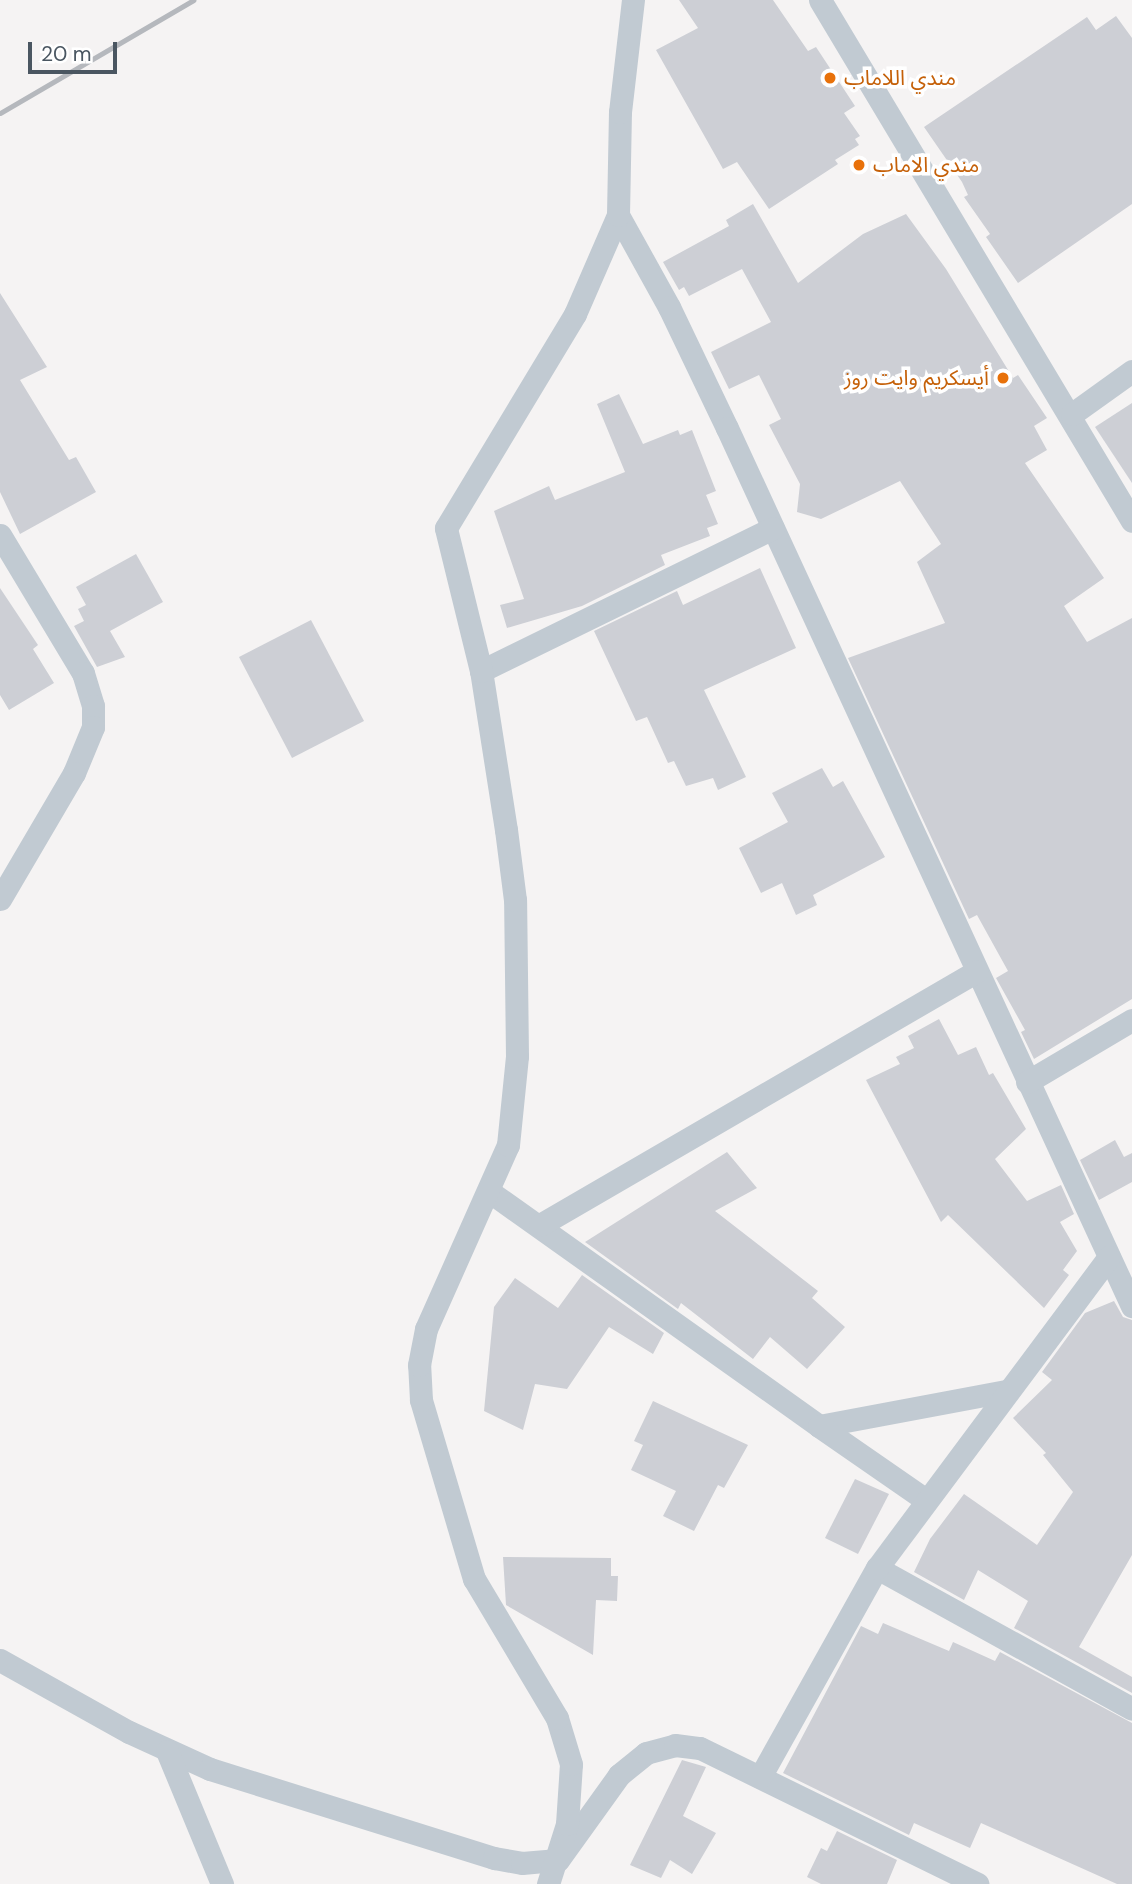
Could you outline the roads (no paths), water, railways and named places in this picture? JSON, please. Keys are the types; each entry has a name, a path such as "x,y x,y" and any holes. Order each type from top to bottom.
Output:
{"street":[{"path":"548,1884 568,1824 571,1775 557,1718 474,1579 421,1400 419,1365 426,1329 490,1192 512,1120 518,973 515,900 481,671 446,523 575,313 618,215 620,112 633,0"},
{"path":"820,0 1072,414 1132,521"},
{"path":"618,215 669,307 1132,1306"},
{"path":"1072,414 1132,371"},
{"path":"481,671 773,528"},
{"path":"0,535 83,673 93,706 93,727 74,774 0,899"},
{"path":"540,1225 977,971"},
{"path":"1027,1082 1132,1020"},
{"path":"490,1192 926,1500"},
{"path":"760,1777 877,1568 1006,1391 1109,1257"},
{"path":"819,1426 1006,1391"},
{"path":"877,1568 1132,1709"},
{"path":"0,1660 167,1752 259,1785 494,1858 522,1863 558,1860"},
{"path":"558,1860 611,1784 646,1753 675,1745 699,1748 976,1884"},
{"path":"167,1752 222,1884"}],"railway":[{"path":"0,113 193,0"}],"place":[{"name":"مندي اللاماب","path":"830,78"},
{"name":"مندي الاماب","path":"859,165"},
{"name":"أيسكريم وايت روز","path":"1003,378"}]}
